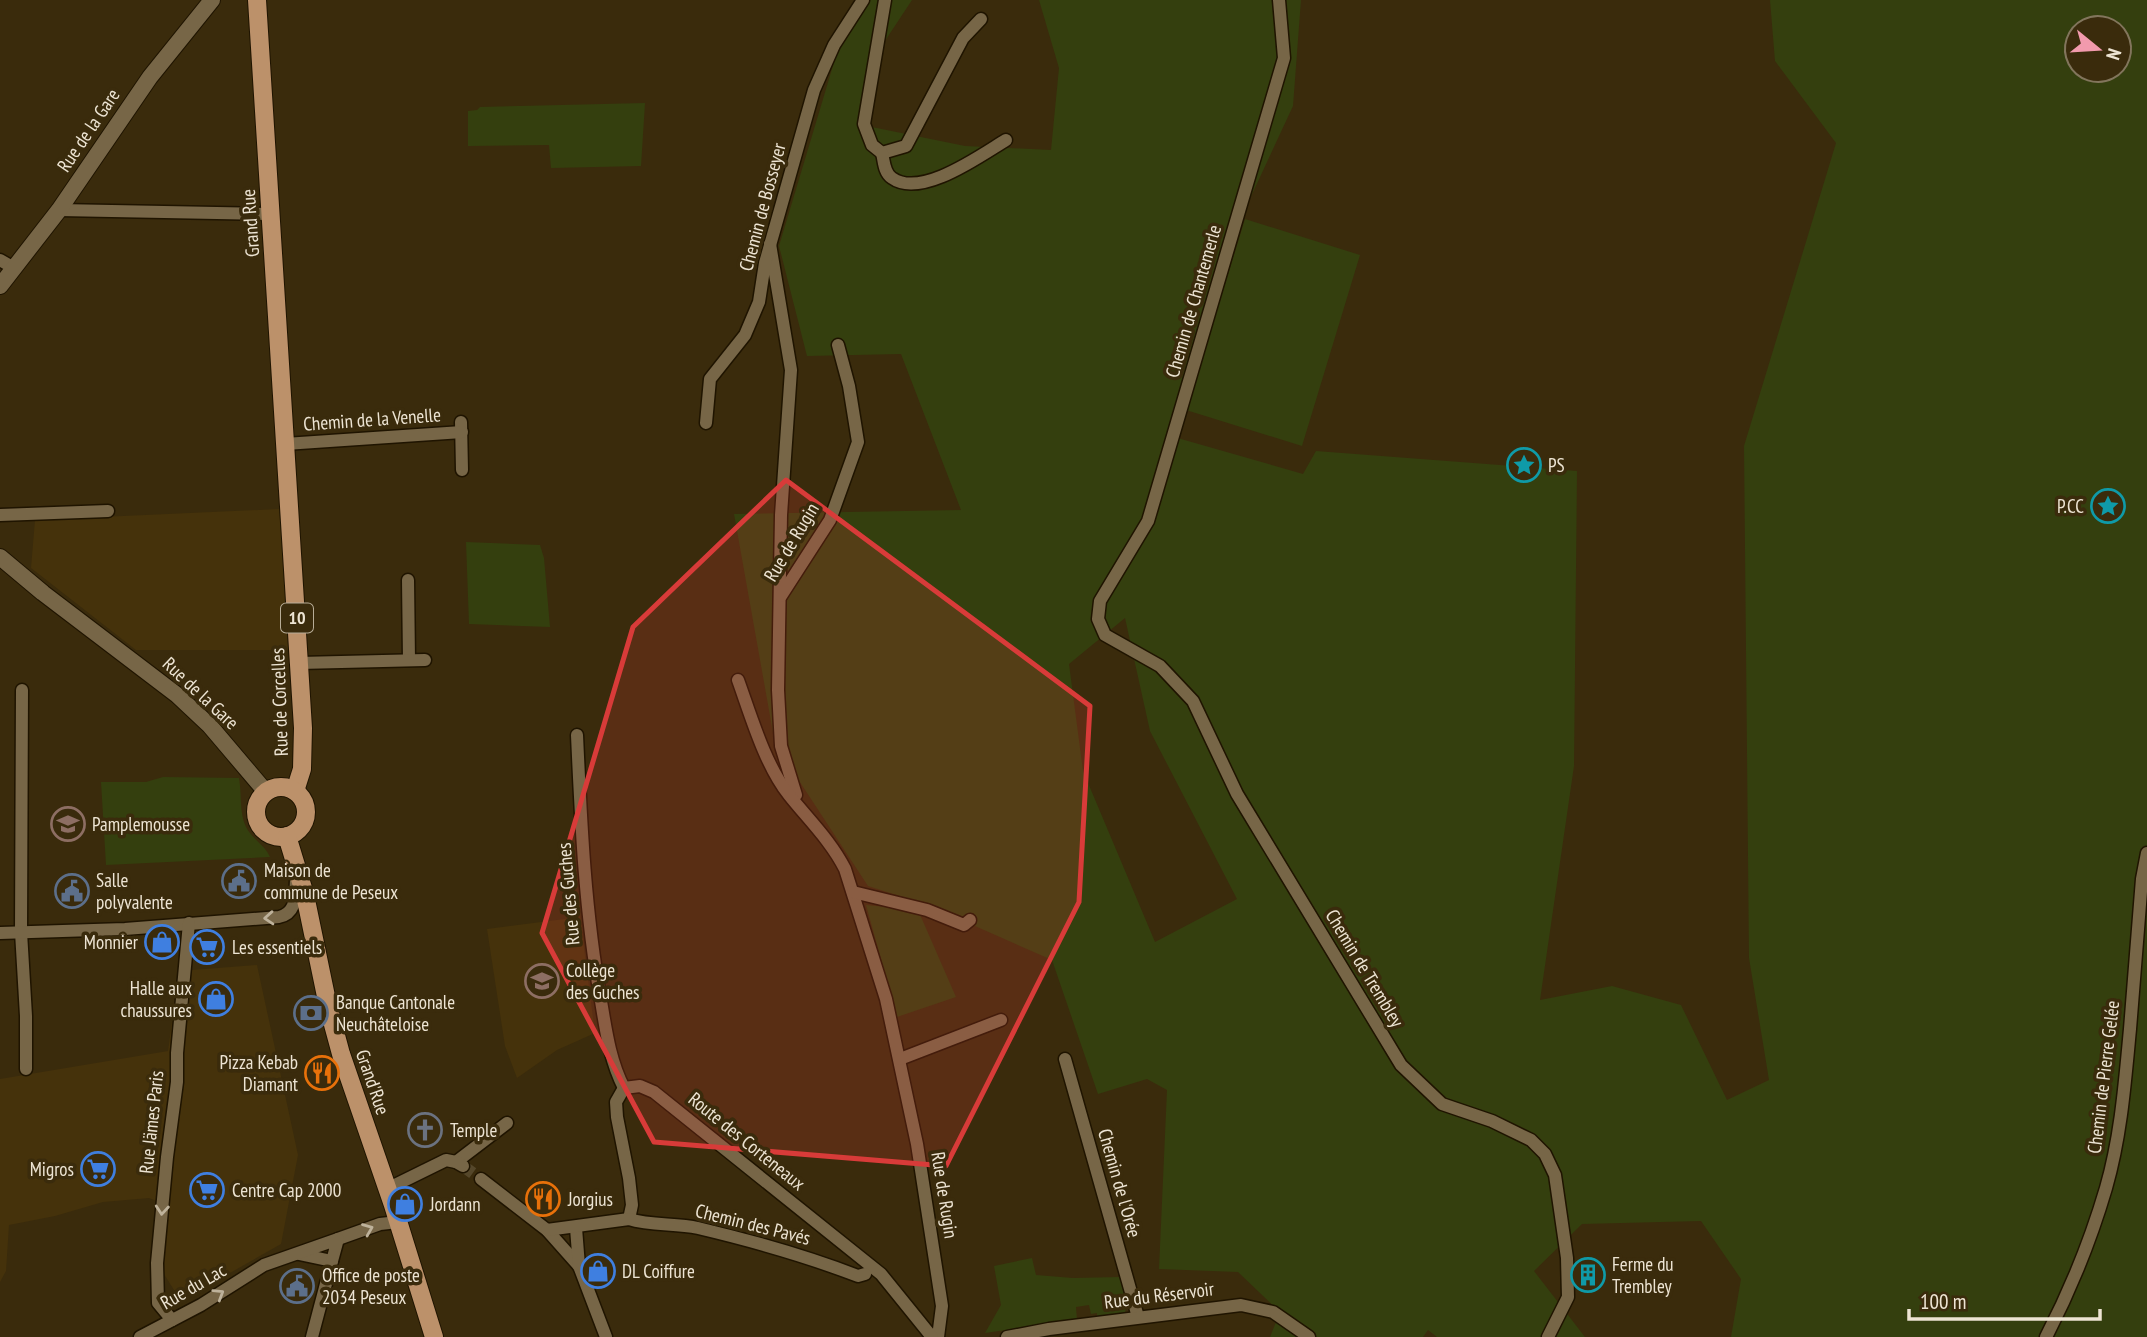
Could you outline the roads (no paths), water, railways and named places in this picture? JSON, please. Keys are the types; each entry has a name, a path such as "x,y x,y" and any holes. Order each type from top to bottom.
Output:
{"main road":[{"name":"Rue de la Gare","path":"0,286 7,264 59,210 150,76 212,0"},
{"name":"Grand Rue","path":"257,0 285,444"},
{"name":"Rue de Corcelles","path":"285,444 303,750 302,769 295,791"},
{"name":"Rue de la Gare","path":"0,557 177,695 209,726 266,792"},
{"path":"281,787 295,791 301,797 306,812 301,827 287,836 270,834 259,822 257,806 266,792 281,787"},
{"name":"Grand'Rue","path":"287,836 297,867 341,1054 434,1337"}],"street":[{"name":"Chemin de Bosseyer","path":"706,423 710,379 745,335 759,302 765,263 814,90 834,45 863,0"},
{"path":"885,0 864,124 872,145 882,153 886,170 892,178 914,184 946,176 1006,139"},
{"name":"Chemin de Chantemerle","path":"1100,601 1148,521 1284,58 1279,0"},
{"path":"882,153 906,146 963,38 981,19"},
{"path":"59,210 270,214"},
{"path":"770,244 791,370 781,515 781,597"},
{"name":"Rue de Rugin","path":"799,805 781,746 778,690 781,597 830,520 858,442 849,386 838,345"},
{"name":"Chemin de la Venelle","path":"285,444 462,427 462,470"},
{"path":"0,515 108,510"},
{"path":"408,580 409,660"},
{"name":"Chemin de Trembley","path":"1100,601 1098,619 1105,635 1160,666 1193,701 1237,794 1401,1065 1442,1104 1502,1126 1531,1140 1545,1154 1555,1175 1567,1258 1568,1297 1548,1337"},
{"path":"299,663 425,660"},
{"name":"Rue de Rugin","path":"738,680 774,771 789,796 839,856 853,891 886,999 918,1144 942,1306 937,1337"},
{"path":"22,690 21,932 26,1069"},
{"name":"Rue des Guches","path":"577,735 582,852 594,962 615,1072 624,1088"},
{"name":"Chemin de Pierre Gelée","path":"2046,1337 2075,1278 2090,1237 2106,1187 2117,1138 2125,1089 2142,879 2147,853"},
{"path":"0,933 125,929 279,917 288,914 295,899 297,867"},
{"path":"853,891 928,910 964,925 970,920"},
{"name":"Rue Jämes Paris","path":"172,1320 158,1303 157,1263 177,1082 177,1053 189,923"},
{"path":"900,1059 1001,1020"},
{"name":"Chemin de l'Orée","path":"1065,1059 1138,1317"},
{"name":"Route des Corteneaux","path":"624,1088 640,1086 654,1092 881,1273 932,1337"},
{"path":"624,1088 616,1102 632,1205 629,1219"},
{"path":"387,1189 446,1160 460,1164 507,1123"},
{"path":"481,1179 547,1230 579,1266"},
{"name":"Chemin des Pavés","path":"547,1230 629,1219 641,1223 694,1227 803,1255 858,1276 865,1274"},
{"path":"312,1337 338,1239 380,1224 398,1222"},
{"path":"576,1228 579,1266 606,1337"},
{"name":"Rue du Lac","path":"140,1337 201,1305 264,1265 338,1239"},
{"path":"299,1254 332,1261"},
{"name":"Rue du Réservoir","path":"1007,1337 1049,1329 1241,1305 1273,1312 1309,1337"}],"tunnel":[{"path":"463,1166 481,1179"}],"place":[{"name":"PS","path":"1524,465"},
{"name":"P.CC","path":"2108,506"},
{"name":"Pamplemousse","path":"68,824"},
{"name":"Maison de commune de Peseux","path":"239,881"},
{"name":"Salle polyvalente","path":"72,891"},
{"name":"Monnier","path":"162,942"},
{"name":"Les essentiels","path":"207,947"},
{"name":"Collège des Guches","path":"542,981"},
{"name":"Halle aux chaussures","path":"216,999"},
{"name":"Banque Cantonale Neuchâteloise","path":"311,1013"},
{"name":"Pizza Kebab Diamant","path":"322,1073"},
{"name":"Temple","path":"425,1130"},
{"name":"Migros","path":"98,1169"},
{"name":"Centre Cap 2000","path":"207,1190"},
{"name":"Jorgius","path":"543,1199"},
{"name":"Jordann","path":"405,1204"},
{"name":"DL Coiffure","path":"598,1271"},
{"name":"Ferme du Trembley","path":"1588,1275"},
{"name":"Office de poste 2034 Peseux","path":"297,1286"}]}
